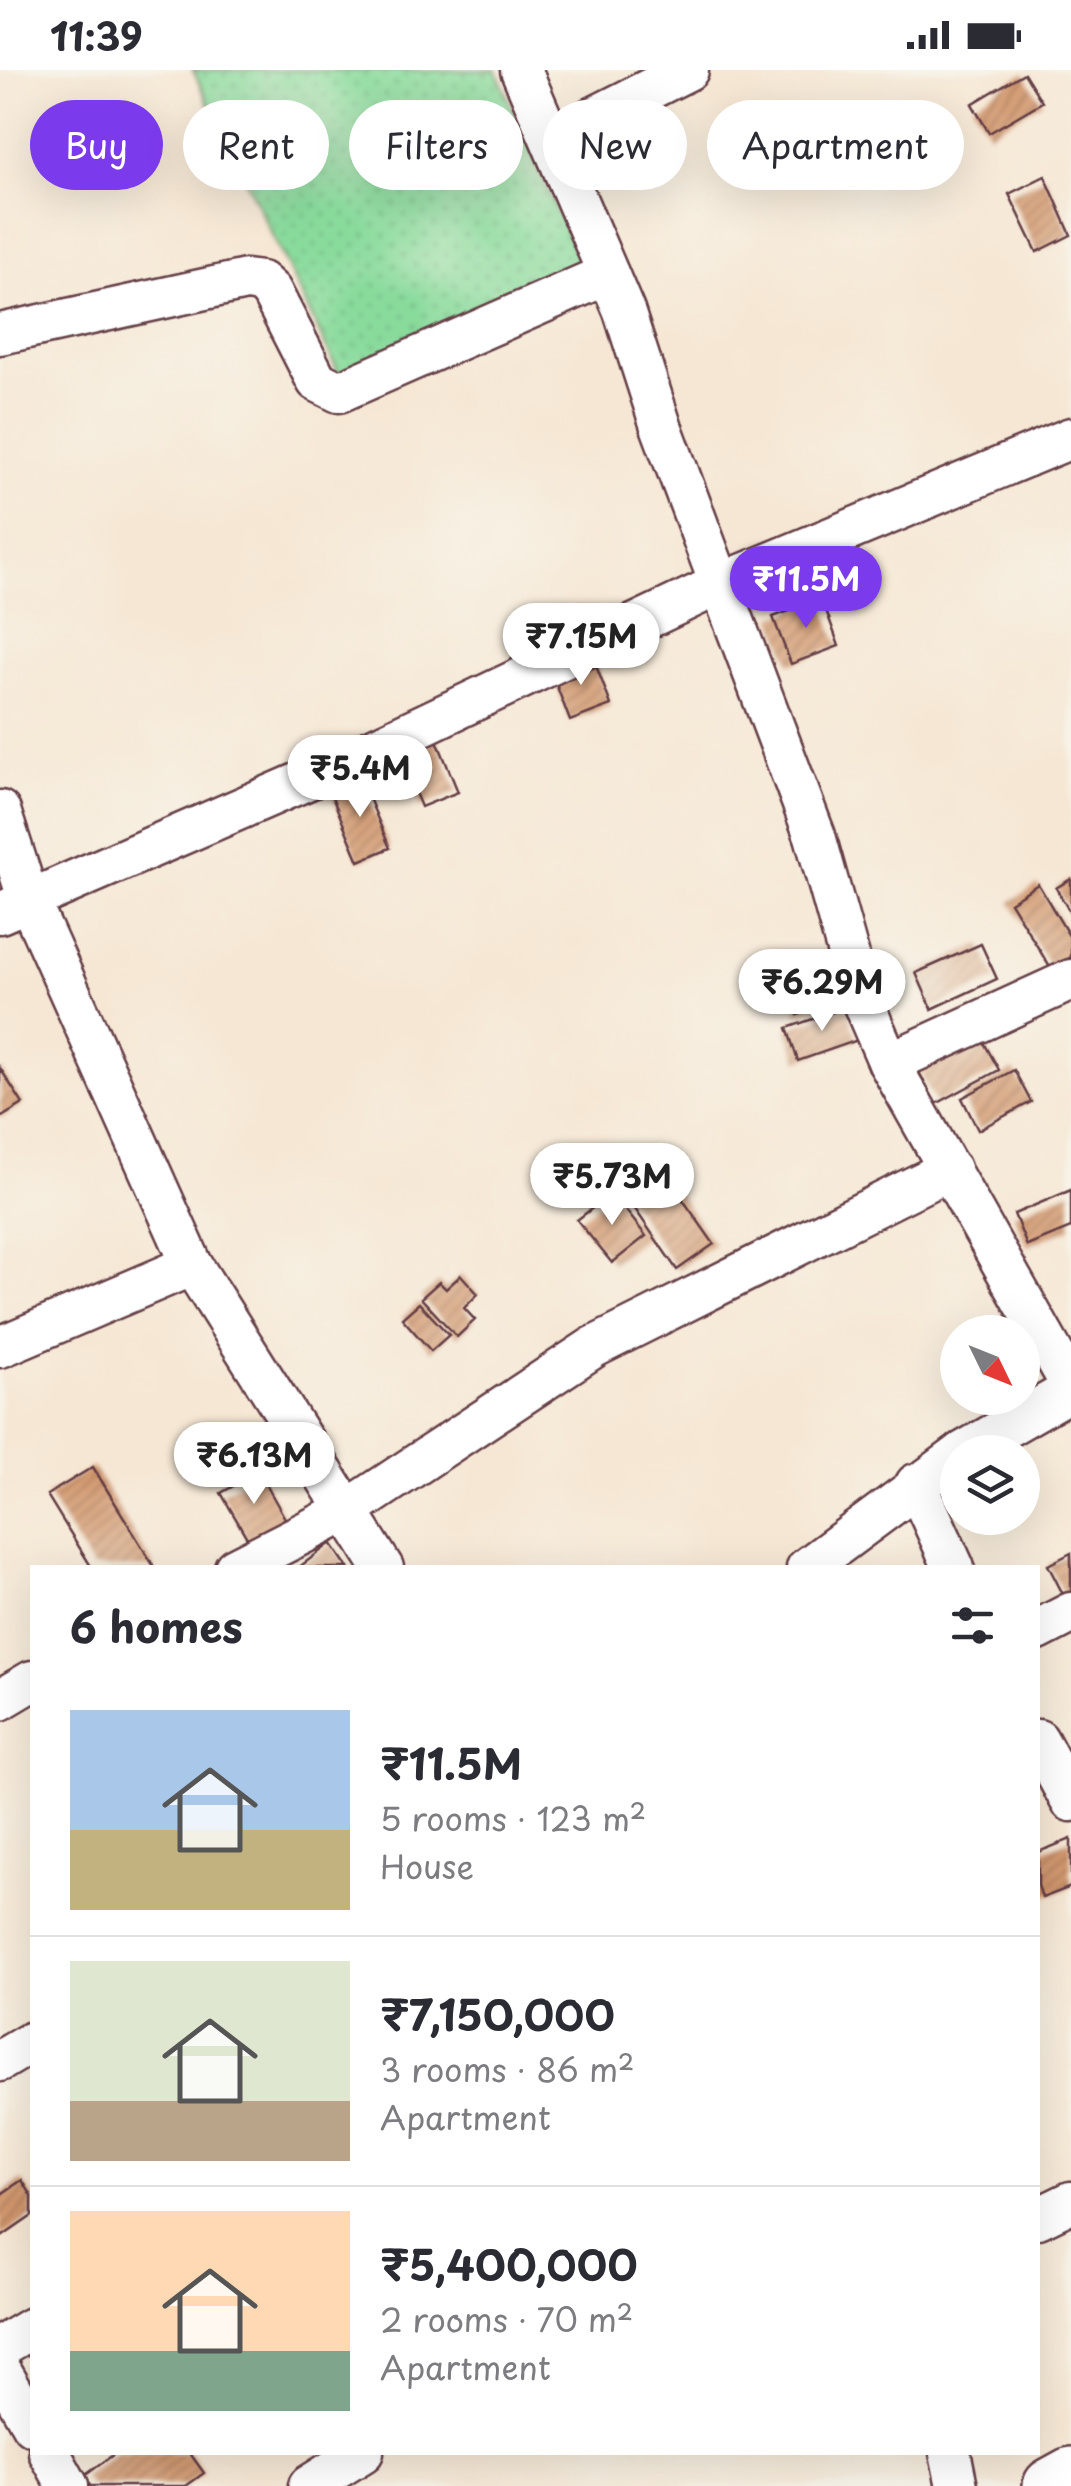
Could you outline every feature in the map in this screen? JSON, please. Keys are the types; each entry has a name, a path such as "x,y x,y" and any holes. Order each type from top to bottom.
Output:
{"street":[{"path":"521,70 543,121"},
{"path":"628,100 688,70"},
{"path":"573,190 628,324 815,836 860,996 888,1062 1071,1388 992,1435"},
{"path":"0,334 246,280 261,282 271,290 317,381 338,392 608,274"},
{"path":"15,907 311,778 720,584 1071,438"},
{"path":"0,811 15,907 192,1265 382,1565"},
{"path":"888,1062 1071,980"},
{"path":"241,1565 345,1512 594,1347 950,1169"},
{"path":"0,1348 192,1265"},
{"path":"810,1565 940,1468"},
{"path":"916,1484 953,1565"},
{"path":"1040,1629 1071,1613"},
{"path":"0,1700 30,1682"},
{"path":"1040,1744 1071,1801"},
{"path":"0,2061 30,2043"},
{"path":"1040,2217 1071,2202"},
{"path":"0,2347 30,2329"},
{"path":"0,2369 30,2422"},
{"path":"50,2455 68,2486"},
{"path":"309,2486 358,2455"},
{"path":"951,2455 957,2486"},
{"path":"1050,2486 1071,2475"}],"green space":[{"path":"193,70 496,70 509,100 349,100 349,190 523,190 523,132 543,179 543,190 548,190 580,264 342,380 251,190 329,190 329,100 207,100"}],"building":[{"path":"1024,73 1042,102 989,133 972,104"},
{"path":"1045,176 1071,235 1037,252 1009,194"},
{"path":"822,599 839,646 791,664 773,617"},
{"path":"592,655 611,705 570,721 551,671"},
{"path":"436,738 458,792 421,807 399,755"},
{"path":"361,779 390,848 359,861 330,792"},
{"path":"1071,879 1071,914 1056,888"},
{"path":"1038,884 1071,939 1071,957 1051,969 1010,902"},
{"path":"981,944 997,979 932,1009 916,973"},
{"path":"836,958 850,997 798,1015 785,976"},
{"path":"847,1007 858,1040 798,1061 787,1028"},
{"path":"982,1039 999,1070 936,1104 919,1072"},
{"path":"0,1068 23,1104 0,1118"},
{"path":"1014,1070 1031,1102 978,1130 962,1098"},
{"path":"660,1167 714,1244 677,1270 624,1193"},
{"path":"1071,1190 1071,1228 1027,1246 1014,1214"},
{"path":"612,1193 646,1236 612,1263 577,1220"},
{"path":"461,1275 478,1294 464,1308 475,1320 457,1337 421,1298 439,1282 446,1289"},
{"path":"419,1303 449,1335 431,1351 402,1318"},
{"path":"93,1467 153,1565 90,1565 47,1495"},
{"path":"259,1472 287,1522 250,1543 221,1493"},
{"path":"331,1543 346,1565 302,1565"},
{"path":"1071,1553 1071,1595 1065,1598 1048,1565"},
{"path":"1071,1839 1071,1887 1042,1898 1040,1851"},
{"path":"22,2180 30,2193 30,2217 0,2238 0,2195"},
{"path":"113,2455 191,2455 204,2473 186,2486 90,2486 83,2477"}]}
